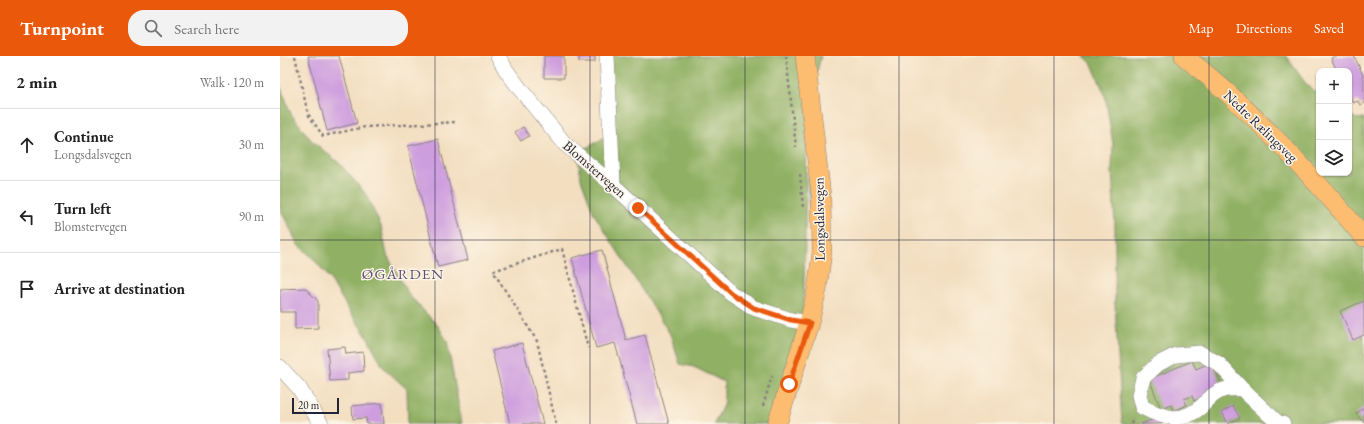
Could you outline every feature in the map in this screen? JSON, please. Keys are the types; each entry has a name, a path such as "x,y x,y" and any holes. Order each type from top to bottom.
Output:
{"main road":[{"name":"Longsdalsvegen","path":"777,424 810,323 817,290 822,252 821,196 805,56"},
{"name":"Nedre Rælingsveg","path":"1184,56 1238,103 1285,148 1312,176 1364,237"}],"street":[{"name":"Blomstervegen","path":"498,56 520,89 565,144 613,185 731,293 754,308 791,320 810,323"},
{"path":"607,56 613,185"},
{"path":"1242,389 1223,390 1212,396 1195,413 1179,419 1161,417 1142,407 1139,395 1143,378 1158,364 1176,355 1200,353 1219,364 1242,389 1277,422 1283,424"},
{"path":"280,367 299,388 321,424"}],"path":[{"path":"295,56 308,114 323,136 365,127 456,122"},
{"path":"786,56 796,147"},
{"path":"799,170 803,209"},
{"path":"556,424 537,341 492,271 562,249 588,348"}],"green space":[{"path":"607,56 821,56 810,100 807,130 803,338 781,424 714,424 724,403 724,382 694,367 680,364 670,334 594,214 581,179 577,148 582,151 608,135"},
{"path":"1084,56 1286,56 1306,84 1316,93 1316,176 1352,176 1352,116 1357,119 1364,118 1364,424 1122,424 1115,304 1115,226 1112,170 1113,144 1105,95 1092,64"},
{"path":"280,86 291,114 311,140 340,164 365,193 381,226 387,255 409,295 438,326 447,341 462,424 408,424 407,389 383,367 368,338 330,279 312,257 298,245 280,208"}],"building":[{"path":"308,56 339,56 357,123 327,131"},
{"path":"544,56 564,56 564,78 544,78"},
{"path":"579,56 595,56 595,62 579,62"},
{"path":"1336,56 1354,56 1364,77 1364,103 1360,105 1358,101 1353,103 1352,101 1352,68 1336,68 1331,58"},
{"path":"523,127 529,136 521,141 515,132"},
{"path":"438,139 468,260 438,267 408,146"},
{"path":"602,250 626,340 645,335 669,424 637,424 615,343 596,348 572,258"},
{"path":"305,288 318,301 318,328 295,329 295,312 280,312 280,289"},
{"path":"1364,301 1364,335 1353,340 1340,311"},
{"path":"522,343 543,424 510,424 492,351"},
{"path":"345,347 346,354 363,352 364,371 348,373 348,380 330,381 327,349"},
{"path":"1192,361 1196,369 1212,362 1221,384 1206,391 1208,395 1194,401 1192,396 1184,399 1187,405 1174,411 1171,405 1161,409 1149,379"},
{"path":"382,403 384,424 367,424 366,418 353,419 352,406"},
{"path":"1233,406 1240,418 1228,424 1222,412"},
{"path":"1364,407 1364,423 1356,414"},
{"path":"1160,417 1162,424 1141,424"}],"waterway":[{"path":"810,178 812,219"}],"district":[{"name":"ØGÅRDEN","path":"403,273"}],"route":[{"path":"638,208 731,293 754,308 791,320 810,323 789,384"}]}
